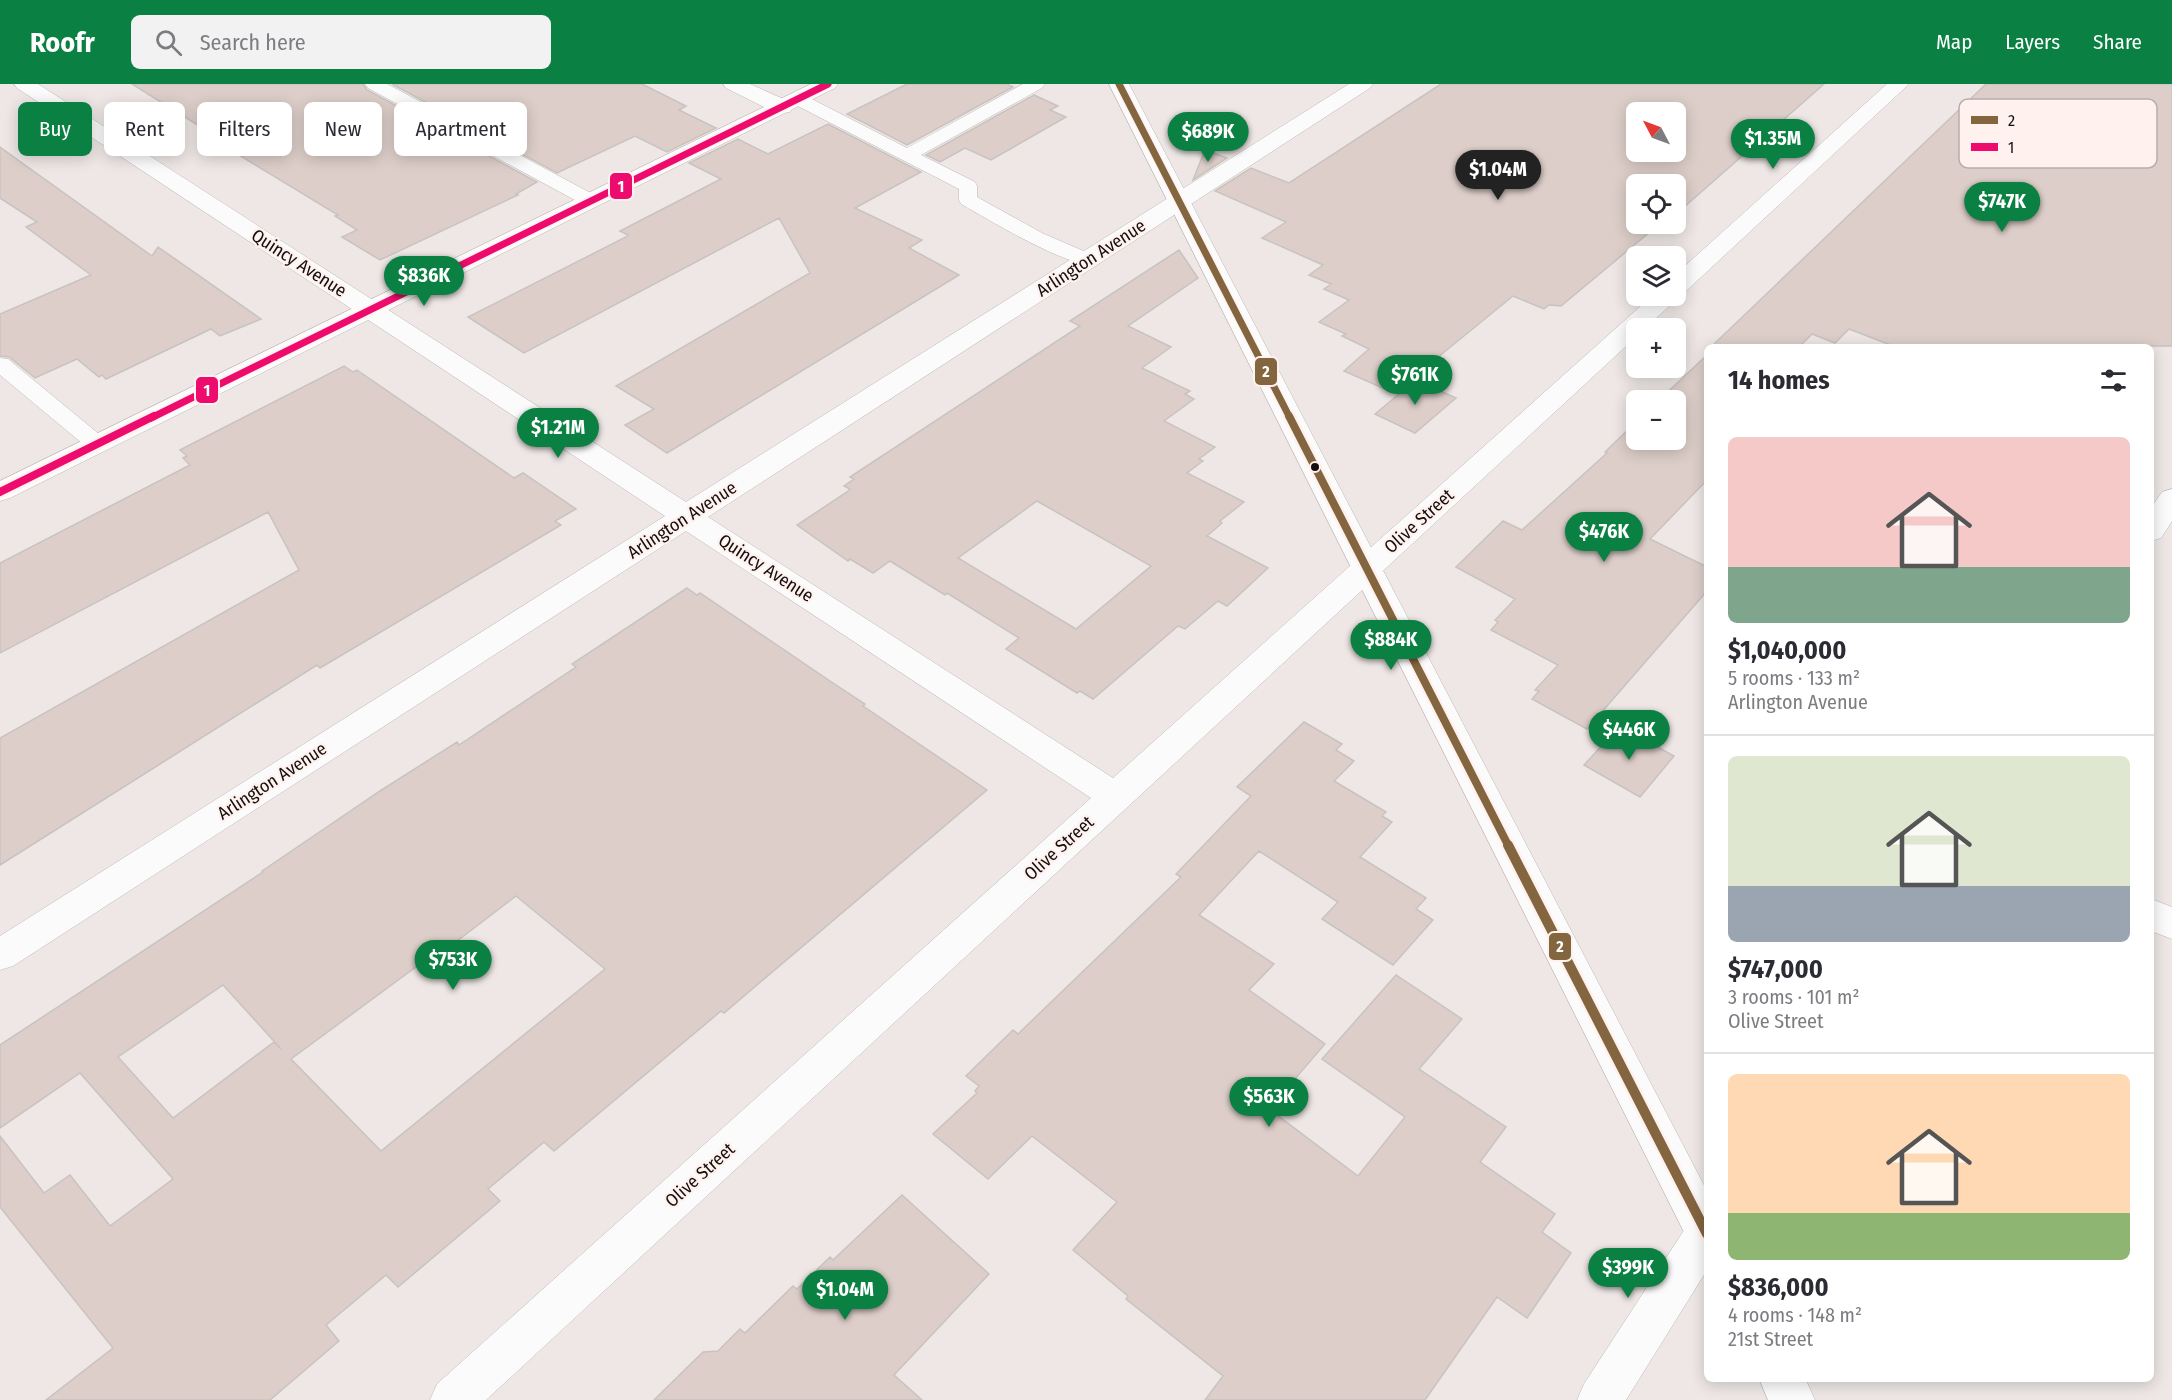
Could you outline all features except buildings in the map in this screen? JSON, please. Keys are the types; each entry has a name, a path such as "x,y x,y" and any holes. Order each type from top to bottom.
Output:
{"street":[{"name":"Quincy Avenue","path":"24,84 1116,797"},
{"path":"733,84 790,103"},
{"path":"0,492 828,84"},
{"path":"1119,84 1704,1227"},
{"name":"Arlington Avenue","path":"0,955 1364,84"},
{"path":"1686,278 1899,84"},
{"name":"Olive Street","path":"453,1400 1655,306"},
{"path":"2154,526 2172,498"},
{"path":"2154,915 2172,924"},
{"path":"1600,1400 1704,1238"},
{"path":"1783,1382 1792,1400"}],"lane":[{"path":"374,84 591,201"},
{"path":"908,155 1036,84"},
{"path":"790,103 908,155 968,186 968,200 1035,237 1088,260"},
{"path":"0,364 98,444"}],"transit line":[{"name":"1","path":"0,492 828,84"},
{"name":"2","path":"1119,84 1704,1228"}]}
